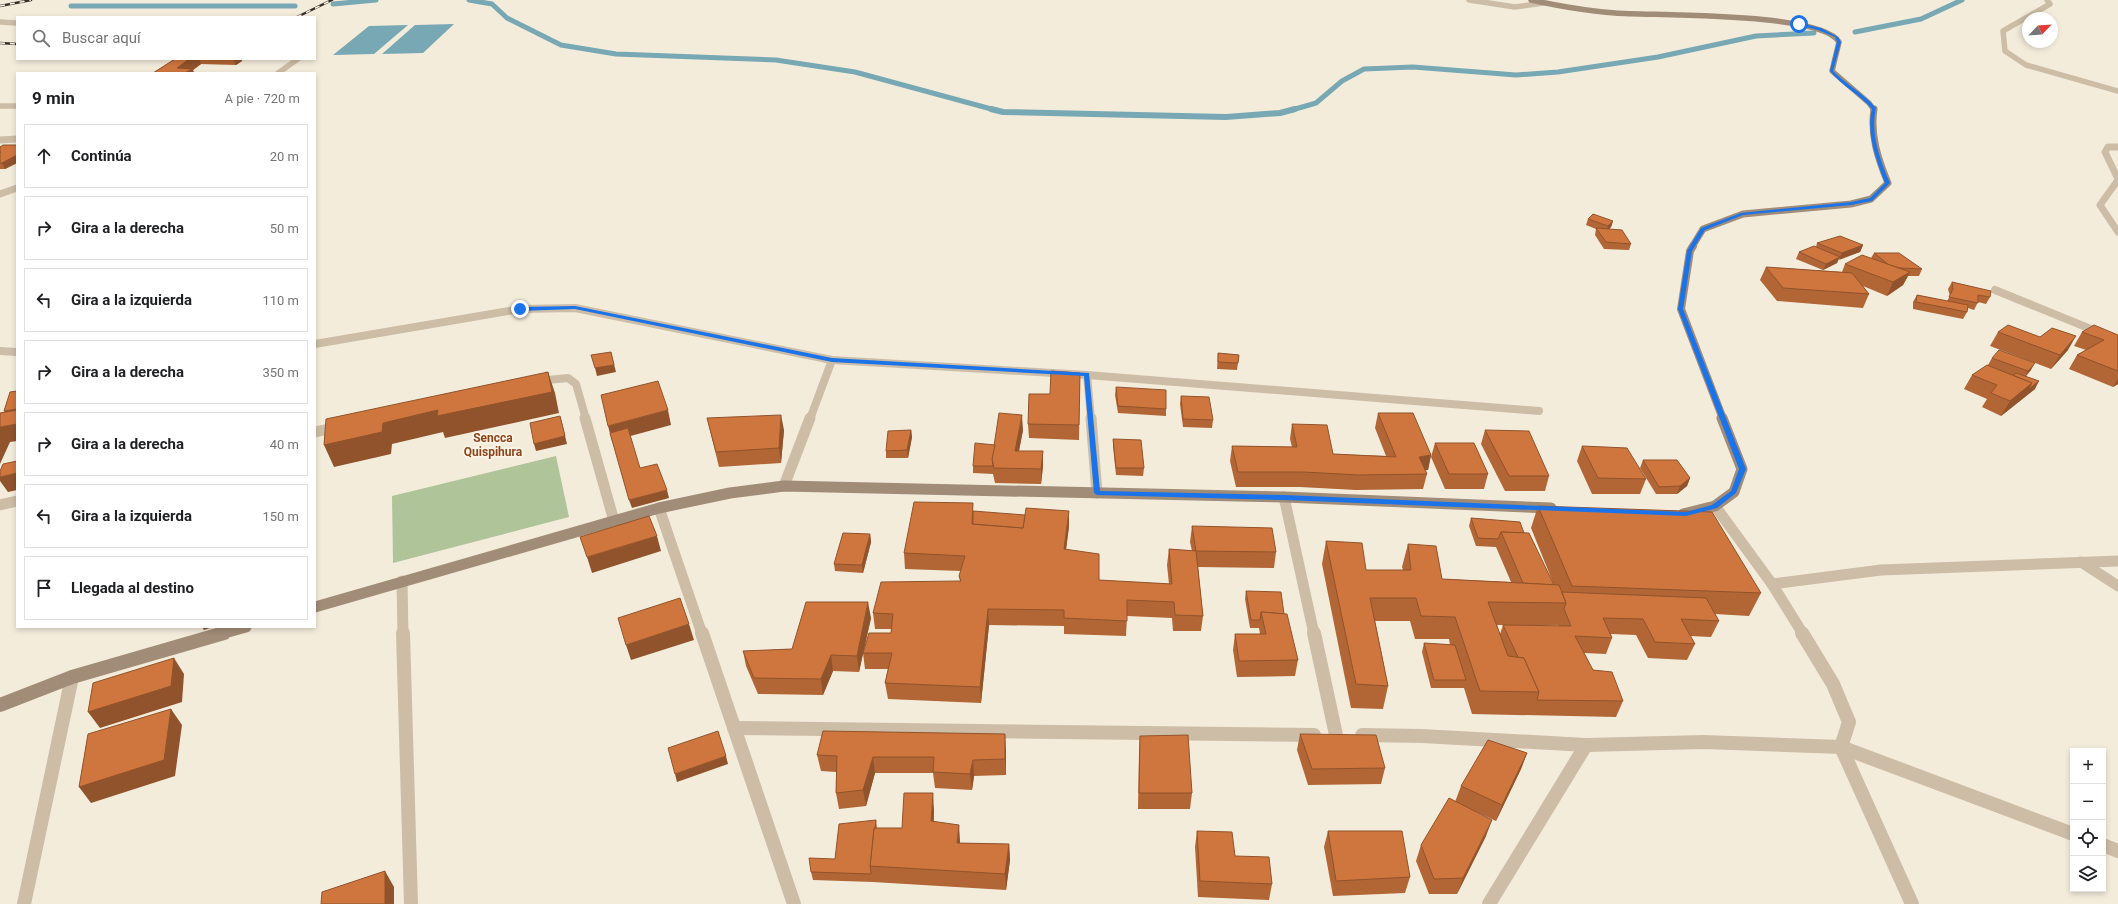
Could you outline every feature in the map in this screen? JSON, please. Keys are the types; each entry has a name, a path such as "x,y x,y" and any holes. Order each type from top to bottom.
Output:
{"main road":[{"path":"1531,0 1602,12 1775,20 1819,29 1836,37 1839,42 1832,71 1842,82 1863,96 1874,108 1871,123 1879,161 1888,183 1872,199 1851,204 1742,214 1703,229 1690,251 1681,309 1742,469 1734,492 1715,506 1686,514 1670,513"},
{"path":"316,607 659,508 730,493 784,486 1284,497 1560,509"},
{"path":"0,705 72,677 243,628"}],"street":[{"path":"1468,0 1496,6 1530,8 1543,3"},
{"path":"2047,0 2050,4 2003,31 2004,51 2026,65 2118,91"},
{"path":"0,22 16,23"},
{"path":"279,72 297,60"},
{"path":"0,106 16,106"},
{"path":"0,140 16,139"},
{"path":"2118,147 2108,147 2105,152 2118,179 2100,205 2118,232"},
{"path":"0,194 16,188"},
{"path":"1995,290 2118,340"},
{"path":"316,344 520,309 575,308 832,360 1087,375 1539,411"},
{"path":"0,351 16,352"},
{"path":"784,486 832,360"},
{"path":"1087,375 1097,493"},
{"path":"531,382 568,378 576,384 614,521"},
{"path":"316,432 346,425"},
{"path":"1284,497 1336,735"},
{"path":"0,505 16,501"},
{"path":"1715,506 1772,584 1834,684 1849,722 1841,747 1912,904"},
{"path":"659,508 794,904"},
{"path":"1772,584 1881,570 2118,561"},
{"path":"2081,562 2118,586"},
{"path":"402,581 410,904"},
{"path":"24,904 72,677"},
{"path":"734,728 1422,736 1586,745 1704,742 1841,747 2070,833"},
{"path":"1489,904 1586,745"},
{"path":"2106,846 2118,851"}],"green space":[{"path":"556,456 569,517 393,563 392,496"}],"water":[{"path":"454,24 423,53 382,54 415,25"},
{"path":"408,25 374,54 333,55 369,26"}],"building":[{"path":"173,60 188,60 177,68 192,69 187,72 155,72"},
{"path":"3,145 16,145 16,156 0,163 0,147"},
{"path":"1593,214 1613,221 1608,226 1588,219"},
{"path":"1596,228 1622,230 1631,244 1606,242"},
{"path":"1840,236 1863,245 1842,253 1817,243"},
{"path":"1814,246 1840,257 1826,264 1799,252"},
{"path":"1874,253 1899,253 1922,269 1900,268 1889,265"},
{"path":"1862,255 1910,272 1893,282 1845,264"},
{"path":"1766,267 1852,273 1869,294 1783,288"},
{"path":"1952,282 1991,291 1990,297 1978,295 1978,303 1949,297 1953,289"},
{"path":"1917,295 1968,305 1967,312 1916,302"},
{"path":"2008,325 2040,337 2052,328 2076,336 2060,355 1998,332"},
{"path":"2094,325 2118,335 2118,371 2077,355 2104,340 2082,332"},
{"path":"1999,350 2035,363 2028,371 1992,358"},
{"path":"611,352 614,365 595,368 591,355"},
{"path":"1218,353 1239,355 1238,363 1218,362"},
{"path":"1987,365 2032,383 2010,401 1991,393 1997,385 1972,375"},
{"path":"1051,371 1080,373 1079,425 1028,424 1029,394 1050,394"},
{"path":"548,372 552,392 437,416 438,410 383,423 382,432 324,445 326,419"},
{"path":"2016,373 2039,381 2028,390 2032,383 2013,375"},
{"path":"658,381 668,410 608,426 601,395"},
{"path":"1116,387 1166,390 1166,409 1118,406"},
{"path":"16,391 16,409 4,411 10,392"},
{"path":"1181,396 1209,397 1213,420 1183,419"},
{"path":"16,410 16,424 0,427 0,413"},
{"path":"999,413 1022,415 1015,451 1043,451 1041,469 994,468 992,459"},
{"path":"1378,413 1413,413 1431,455 1419,457 1427,474 1359,475 1303,472 1238,472 1232,446 1297,447 1292,424 1327,425 1333,454 1396,457"},
{"path":"781,415 779,448 716,452 707,418"},
{"path":"560,416 565,436 534,444 530,423"},
{"path":"628,428 640,468 657,464 667,490 629,500 610,433"},
{"path":"911,430 907,450 886,451 888,431"},
{"path":"1485,430 1529,431 1549,476 1509,476"},
{"path":"1113,439 1141,440 1144,468 1116,468"},
{"path":"975,443 995,445 992,459 993,466 973,466"},
{"path":"1435,443 1474,443 1488,474 1449,474"},
{"path":"1582,446 1627,448 1646,479 1598,478"},
{"path":"1643,460 1677,460 1690,478 1680,486 1659,487"},
{"path":"16,461 16,473 0,477 0,471 3,464"},
{"path":"914,502 973,503 972,524 1023,528 1026,508 1069,511 1064,549 1099,554 1099,580 1172,584 1169,549 1196,551 1203,616 1175,615 1174,602 1127,600 1127,621 1064,618 1064,610 988,609 980,687 885,683 892,653 863,653 869,633 891,633 893,614 873,613 881,582 961,581 959,576 965,556 904,553"},
{"path":"1538,506 1712,512 1761,593 1572,586"},
{"path":"973,511 1025,515 1023,528 973,524"},
{"path":"649,516 657,536 587,557 580,537"},
{"path":"1471,518 1520,522 1524,533 1501,532 1498,539 1478,538"},
{"path":"1192,526 1272,528 1276,552 1196,551"},
{"path":"1501,532 1529,533 1554,585 1523,583"},
{"path":"843,533 870,534 862,565 834,564"},
{"path":"1326,541 1362,543 1366,570 1411,570 1408,544 1436,546 1442,579 1559,585 1566,603 1488,602 1508,656 1524,658 1539,692 1480,691 1455,617 1421,616 1416,598 1370,598 1388,686 1356,684"},
{"path":"1246,591 1281,592 1284,614 1261,612 1260,620 1251,620"},
{"path":"1562,592 1706,598 1719,621 1681,619 1695,644 1655,642 1643,619 1603,618 1612,638 1575,636 1593,670 1612,672 1623,701 1537,700 1539,692 1524,658 1518,657 1503,625 1571,626 1564,609 1566,603"},
{"path":"680,598 689,624 626,645 618,618"},
{"path":"806,602 868,602 857,656 831,655 821,679 754,678 743,651 792,649"},
{"path":"1261,612 1287,614 1298,660 1239,661 1235,634 1266,634"},
{"path":"1424,643 1455,645 1466,680 1434,680"},
{"path":"174,658 171,686 88,712 93,683"},
{"path":"171,709 164,760 79,787 88,734"},
{"path":"718,731 726,756 675,774 668,748"},
{"path":"823,731 1005,734 1005,759 973,760 970,774 933,772 934,757 873,757 863,790 836,793 837,756 817,755"},
{"path":"1300,734 1376,735 1385,768 1312,769"},
{"path":"1188,735 1192,793 1139,793 1140,736"},
{"path":"1488,740 1527,753 1502,805 1461,786"},
{"path":"904,793 933,793 931,821 959,825 957,843 1009,844 1005,874 870,866 874,828 902,828"},
{"path":"1449,798 1492,820 1463,878 1434,879 1421,845"},
{"path":"876,820 870,866 871,874 811,872 809,858 835,859 839,824"},
{"path":"1197,831 1232,832 1235,856 1269,857 1272,884 1200,881"},
{"path":"1328,831 1402,831 1410,877 1336,881"},
{"path":"385,871 385,904 321,904 322,892"}],"waterway":[{"path":"333,4 376,0"},
{"path":"469,0 492,4 507,18 561,45 616,54 776,60 855,72 995,110"},
{"path":"1855,32 1921,19 1962,0"},
{"path":"71,6 295,6"},
{"path":"1292,110 1316,103 1342,81 1364,69 1413,67 1516,75 1558,72 1658,57 1756,36 1814,33"},
{"path":"991,109 995,110"},
{"path":"995,110 1003,112 1226,117 1280,113 1295,109"}],"railway":[{"path":"0,6 31,0"},
{"path":"299,16 332,0"},
{"path":"0,43 16,44"}],"district":[{"name":"Sencca Quispihura","path":"493,445"}],"route":[{"path":"520,309 575,308 832,360 1087,375 1097,493 1284,497 1686,514 1715,506 1734,492 1742,469 1681,309 1690,251 1703,229 1742,214 1851,204 1872,199 1888,183 1879,161 1871,123 1874,108 1863,96 1842,82 1832,71 1835,64 1839,42 1836,37 1819,29 1799,24"}]}
